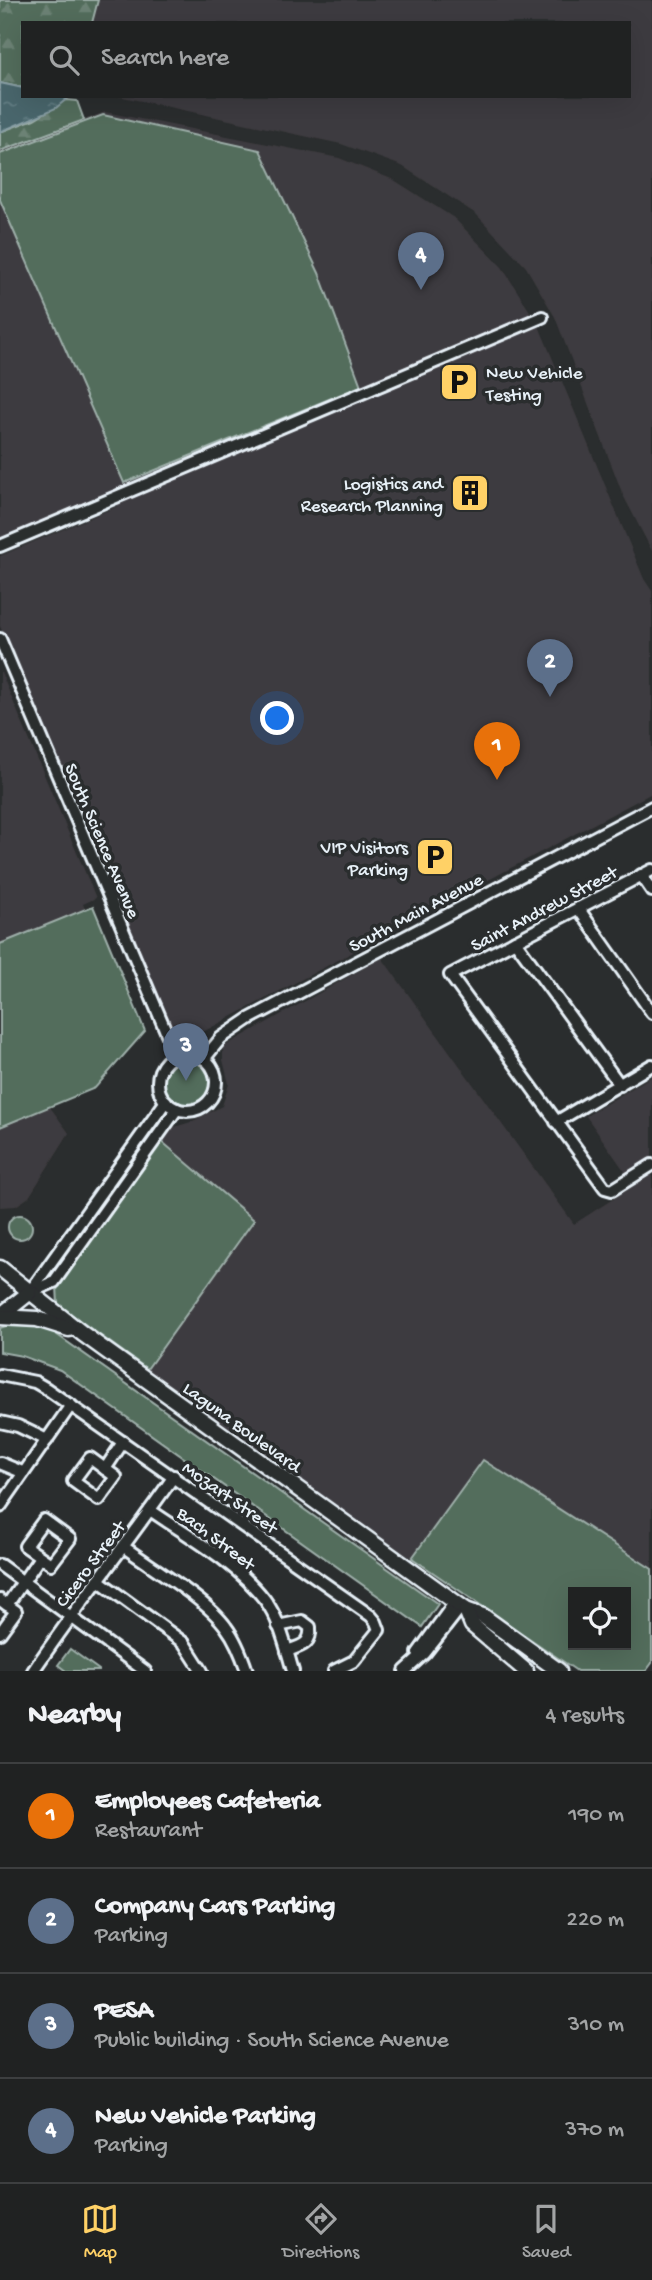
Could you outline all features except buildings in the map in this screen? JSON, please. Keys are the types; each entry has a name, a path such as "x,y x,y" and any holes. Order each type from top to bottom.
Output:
{"main road":[{"name":"Laguna Boulevard","path":"0,1268 83,1334 457,1608 472,1625 526,1671"},
{"path":"0,1316 29,1293"},
{"path":"0,1316 37,1320 83,1334"},
{"name":"Laguna Boulevard","path":"457,1608 483,1616 559,1671"}],"street":[{"path":"0,547 542,317"},
{"name":"South Science Avenue","path":"0,639 176,1055"},
{"name":"South Main Avenue","path":"204,1059 221,1038 249,1019 652,807"},
{"name":"Saint Andrew Street","path":"556,1122 450,975 652,870"},
{"path":"641,875 652,891"},
{"path":"578,908 652,1013"},
{"path":"515,941 620,1086"},
{"path":"189,1053 204,1059 215,1076 216,1084 212,1095 204,1105 197,1108 177,1109 166,1101 159,1089 159,1075 165,1063 176,1055 189,1053"},
{"path":"652,1065 556,1122 608,1190 612,1191 652,1165"},
{"path":"29,1293 166,1101"},
{"path":"29,1293 54,1282 177,1109"},
{"name":"Mozart Street","path":"0,1375 34,1382 71,1405 371,1616 379,1630 354,1661 334,1671"},
{"path":"0,1507 71,1405"},
{"path":"0,1422 18,1426 47,1440"},
{"path":"106,1469 123,1442"},
{"path":"0,1463 22,1472"},
{"name":"Cicero Street","path":"33,1671 174,1476"},
{"name":"Bach Street","path":"150,1510 232,1566 267,1602 293,1671"},
{"path":"124,1547 206,1606 226,1626 247,1671"},
{"path":"0,1633 16,1611 4,1602 23,1582 40,1557"},
{"path":"0,1565 145,1671"},
{"path":"98,1580 184,1643 202,1671"},
{"path":"414,1662 440,1615 457,1608"},
{"path":"405,1671 425,1653 457,1608"},
{"path":"278,1626 302,1621 310,1627 311,1636 308,1642 287,1651"}],"shaded area":[{"path":"98,0 652,0 652,551 623,495 555,317 526,267 476,214 402,166 341,144 127,98 631,98 631,21 93,21"},
{"path":"105,112 339,158 394,180 454,218 502,267 539,326 644,579 652,591 652,793 184,1042 168,1037 0,626 0,556 118,506 112,496 0,541 0,151"},
{"path":"0,670 96,898 83,904 85,909 0,944"},
{"path":"382,958 574,1224 652,1174 652,1663 646,1671 577,1671 386,1541 58,1305 168,1129 191,1122 222,1106 229,1084 223,1047"},
{"path":"652,1076 652,1161 628,1176 586,1116"},
{"path":"50,1107 69,1133 29,1197 16,1206 0,1207 0,1127"}],"green space":[{"path":"0,0 98,0 93,21 21,21 21,88 0,83"},
{"path":"66,100 77,101 84,120 0,151 0,132 34,119"},
{"path":"103,115 260,150 319,273 361,386 124,483 0,200 0,154"},
{"path":"93,906 145,1031 95,1088 0,1127 0,944"},
{"path":"187,1057 204,1064 211,1081 204,1098 187,1105 170,1098 163,1081 170,1064"},
{"path":"160,1140 254,1220 147,1369 58,1305 57,1285"},
{"path":"20,1215 29,1218 32,1227 29,1236 20,1239 11,1236 8,1227 11,1218"},
{"path":"17,1322 46,1327 438,1604 422,1627 60,1370 22,1356 0,1352 0,1328"},
{"path":"483,1460 652,1569 652,1663 646,1671 577,1671 412,1558"},
{"path":"70,1649 99,1671 66,1671 58,1665"}],"water":[{"path":"0,83 21,88 21,98 68,98 56,108 0,132"}],"place":[{"name":"New Vehicle Parking","path":"421,290"},
{"name":"New Vehicle Testing","path":"459,382"},
{"name":"Logistics and Research Planning","path":"470,493"},
{"name":"Company Cars Parking","path":"550,697"},
{"name":"Employees Cafeteria","path":"497,780"},
{"name":"VIP Visitors Parking","path":"435,857"},
{"name":"PESA","path":"186,1081"}]}
